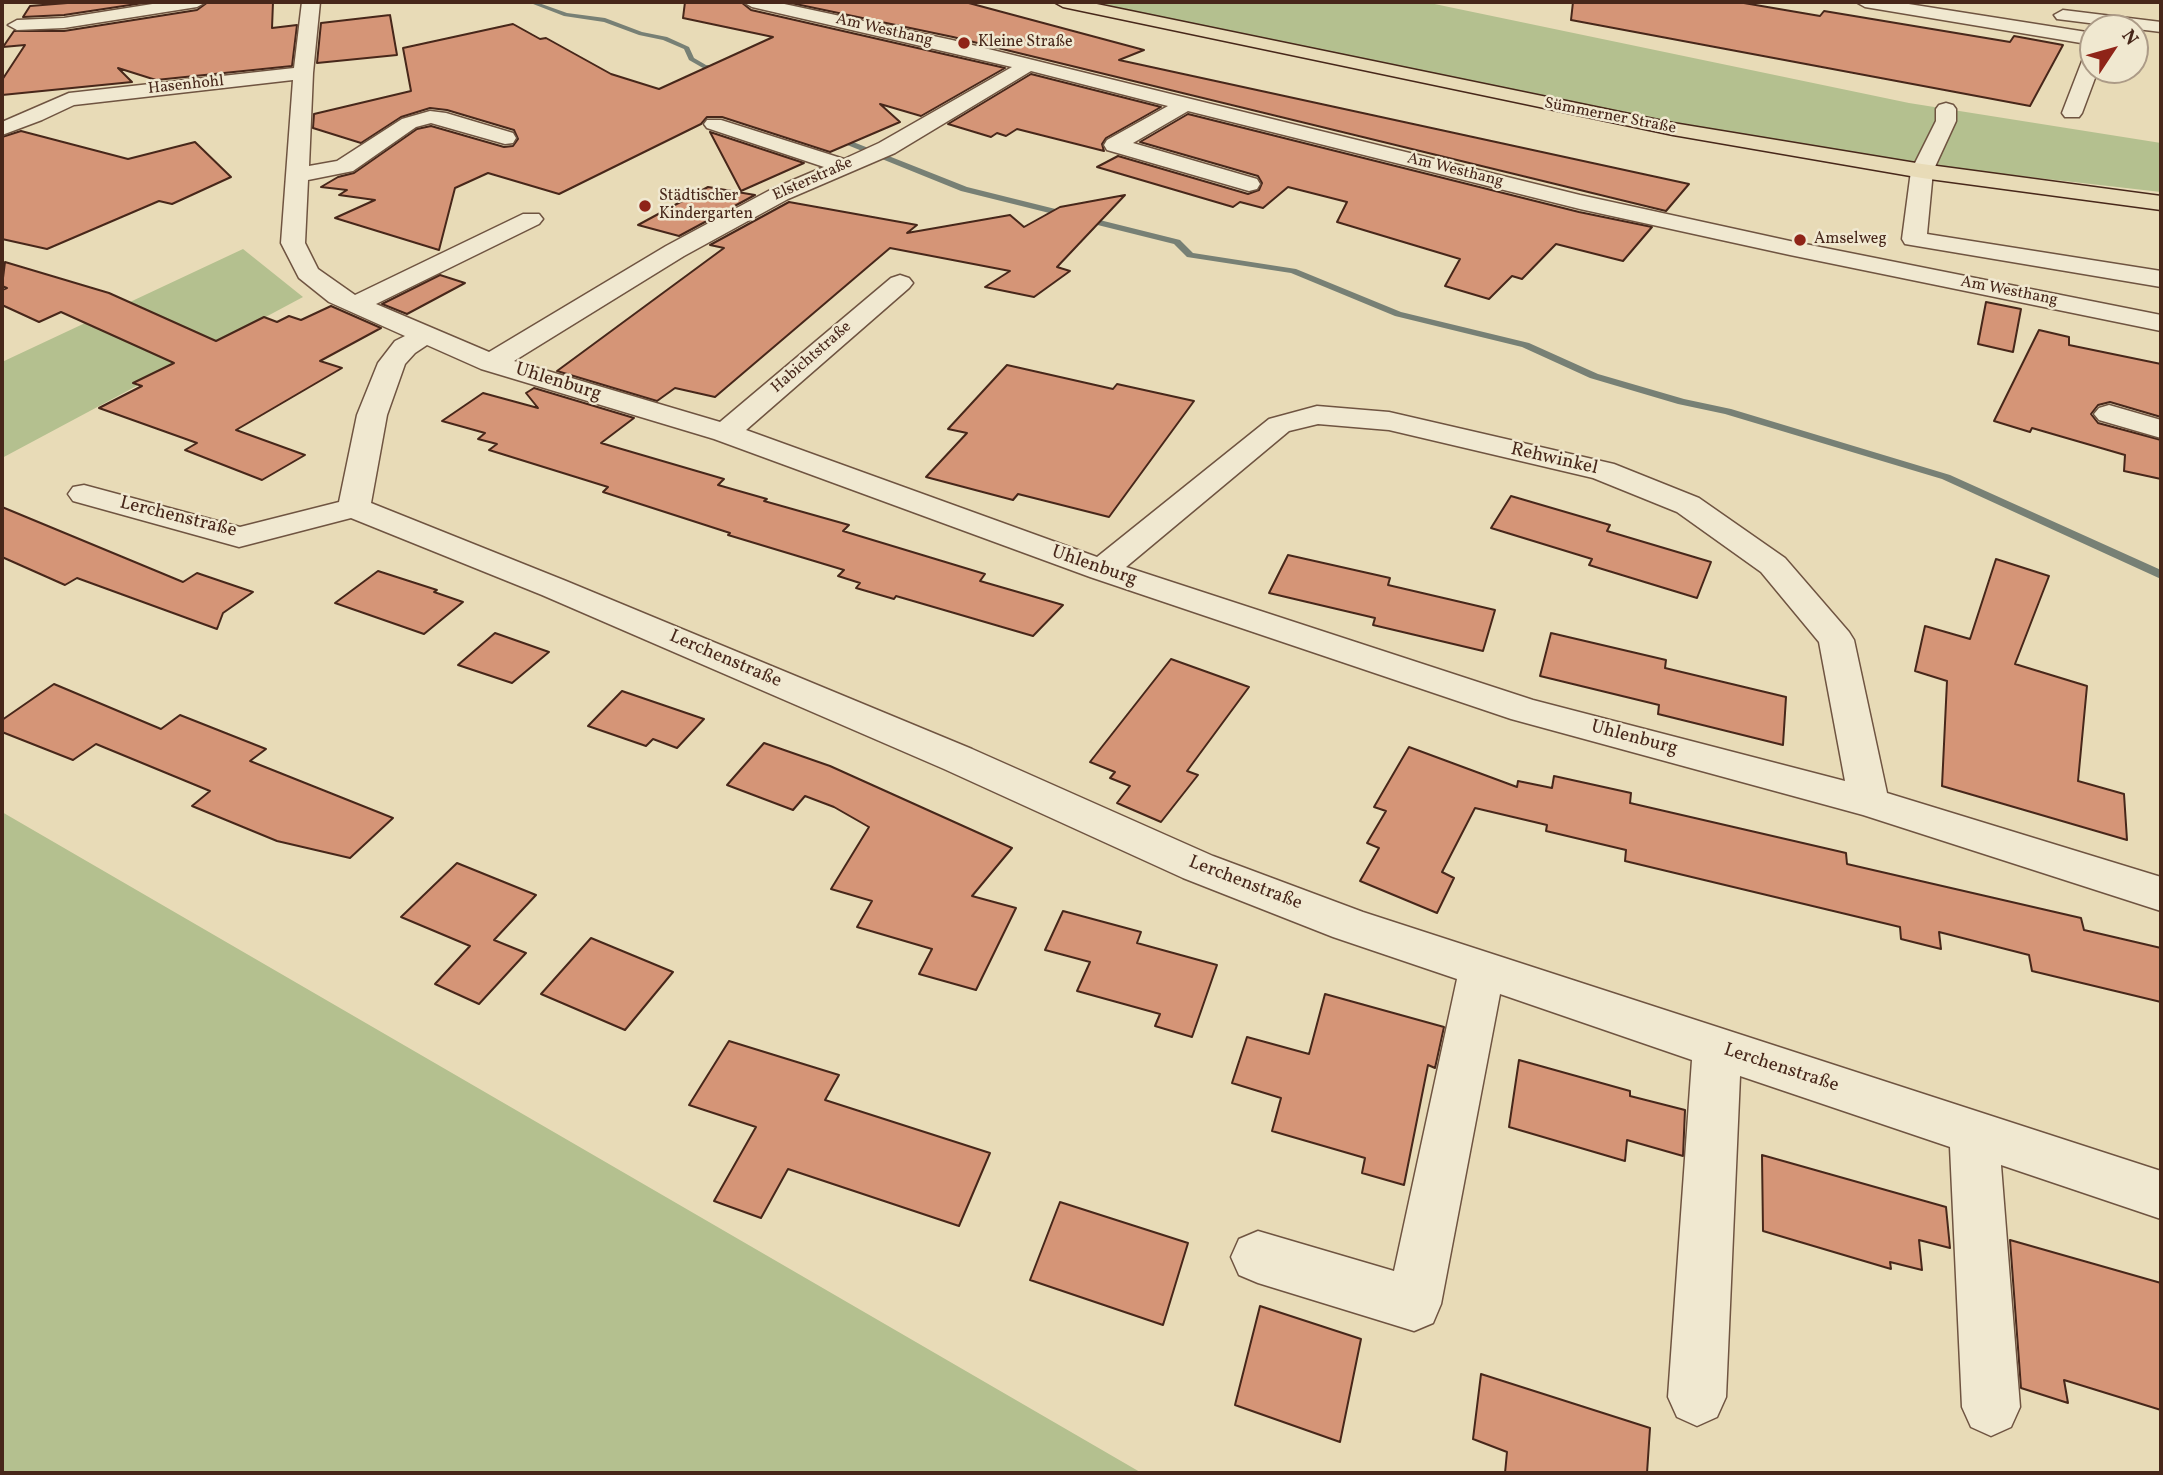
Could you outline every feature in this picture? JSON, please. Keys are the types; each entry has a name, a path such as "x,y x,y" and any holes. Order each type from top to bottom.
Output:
{"main road":[{"name":"Sümmerner Straße","path":"1063,2 1499,95 1673,129 1922,171 2161,203"}],"street":[{"path":"17,25 64,23 197,2"},
{"name":"Uhlenburg","path":"311,2 303,73 293,243 308,273 338,296 491,363 725,433 1102,570 1524,710 1869,802 2161,894"},
{"name":"Am Westhang","path":"752,2 1028,65 1593,205 1803,251 2161,323"},
{"path":"1865,2 2004,15 2039,12 2141,13"},
{"path":"1962,2 2079,35"},
{"path":"2076,2 2141,13 2161,27"},
{"path":"828,18 862,6"},
{"name":"Elsterstraße","path":"491,363 675,251 780,194 887,148 1028,65"},
{"path":"69,99 80,73"},
{"name":"Hasenhohl","path":"2,129 69,99 303,73"},
{"path":"2072,113 2083,84"},
{"path":"1185,104 1115,145 1249,184"},
{"path":"1947,109 1945,121 1922,171 1914,239 2161,278"},
{"name":"Hasenhohl","path":"2,116 35,116"},
{"path":"297,174 323,172 345,166 409,122 430,117 439,117 505,138"},
{"path":"714,124 851,164"},
{"path":"362,307 531,219"},
{"path":"362,307 440,274"},
{"name":"Habichtstraße","path":"725,433 900,283"},
{"path":"354,508 372,415 392,363 405,347 425,335"},
{"path":"2109,414 2161,429"},
{"name":"Rehwinkel","path":"1102,570 1279,425 1317,415 1389,421 1603,471 1688,505 1773,565 1836,640 1869,802"},
{"name":"Lerchenstraße","path":"84,494 239,537 354,508 567,593 871,722 1198,867 1349,925 2161,1195"},
{"path":"1258,1257 1414,1304 1482,969"},
{"path":"1697,1397 1717,1048"},
{"path":"1974,1133 1991,1407"}],"green space":[{"path":"1083,2 1425,2 1909,103 2161,143 2161,192 1924,165 1679,126"},
{"path":"243,249 303,297 2,458 2,362"},
{"path":"2,812 1140,1472 1141,1473 2,1473"}],"building":[{"path":"80,2 150,2 64,15 23,17 30,6"},
{"path":"208,2 273,2 272,28 297,25 292,66 156,80 118,68 132,82 2,95 2,80 25,45 3,47 14,31 64,31 197,10"},
{"path":"685,2 741,2 751,10 1005,68 921,116 880,104 900,122 830,152 722,117 707,117 701,124 559,194 488,173 455,188 439,250 335,218 375,200 339,195 347,190 321,187 338,177 354,173 417,129 431,126 504,147 513,146 518,139 514,130 447,110 430,108 401,117 361,143 313,128 314,114 411,91 403,48 513,24 540,39 546,38 611,74 659,89 773,37 683,18"},
{"path":"786,2 965,2 1144,50 1119,60 1689,184 1666,211 953,37"},
{"path":"1573,2 1738,2 1820,16 1824,11 2010,42 2014,36 2063,45 2030,106 1571,20"},
{"path":"390,15 397,55 317,63 321,23"},
{"path":"1031,74 1161,107 1106,138 1102,144 1104,151 1017,129 1006,136 997,133 991,137 948,124"},
{"path":"1188,114 1579,212 1652,227 1623,261 1556,244 1522,279 1512,276 1489,299 1445,286 1460,259 1337,222 1347,202 1288,187 1263,208 1240,202 1233,207 1097,167 1118,156 1248,194 1259,190 1262,183 1258,176 1140,142"},
{"path":"21,131 128,159 195,142 231,177 172,204 159,201 47,249 2,239 2,137"},
{"path":"710,132 804,163 741,191"},
{"path":"708,187 755,195 679,236 638,225"},
{"path":"1125,195 1057,267 1070,271 1034,297 985,287 1010,271 890,248 715,397 675,388 657,401 557,371 724,248 710,245 789,202 917,225 907,233 1010,215 1024,227 1060,207"},
{"path":"5,262 109,293 216,341 264,317 277,322 289,316 301,320 331,306 381,328 320,361 342,368 236,430 305,455 262,480 185,450 197,443 99,408 142,386 133,383 174,363 61,312 39,322 2,305 2,290 7,288 2,286"},
{"path":"440,275 465,283 407,314 382,304"},
{"path":"1986,302 2021,309 2013,352 1978,344"},
{"path":"2039,330 2069,337 2069,345 2161,364 2161,417 2110,402 2098,405 2091,414 2098,423 2161,440 2161,479 2124,471 2125,455 2032,428 2030,432 1994,421"},
{"path":"1007,365 1113,389 1117,384 1194,401 1109,517 1018,494 1013,500 926,477 967,433 948,429"},
{"path":"534,388 634,418 601,443 724,479 718,485 849,525 843,531 985,574 980,581 1063,605 1033,636 896,596 894,599 856,588 860,583 838,576 844,570 728,535 730,533 603,492 608,487 489,450 497,444 478,439 485,433 442,421 483,393 538,408 526,393"},
{"path":"1511,496 1610,525 1607,531 1711,562 1697,598 1589,565 1592,559 1491,528"},
{"path":"2,507 183,582 197,573 253,592 223,613 217,629 77,578 65,585 2,557"},
{"path":"1288,555 1390,578 1388,585 1495,610 1483,651 1373,625 1375,618 1269,593"},
{"path":"1996,559 2049,576 2015,664 2087,686 2078,781 2124,794 2127,840 1942,786 1947,681 1915,671 1925,626 1970,639"},
{"path":"378,571 437,590 434,592 463,602 424,634 335,603"},
{"path":"495,633 549,652 512,683 458,665"},
{"path":"1551,633 1666,660 1665,668 1786,697 1783,745 1658,714 1659,705 1540,676"},
{"path":"1171,659 1249,687 1187,771 1198,775 1161,822 1117,803 1130,786 1110,778 1115,772 1090,762"},
{"path":"54,684 161,729 180,715 266,749 250,761 393,818 350,858 277,841 192,806 210,791 96,744 73,760 2,732 2,720"},
{"path":"622,691 704,719 677,748 653,739 646,746 588,726"},
{"path":"764,743 830,766 1012,848 972,896 1016,908 976,990 919,974 932,949 857,927 872,901 831,889 869,827 834,807 805,796 793,810 727,785"},
{"path":"1409,747 1517,787 1518,781 1552,788 1554,776 1631,793 1630,803 1846,853 1847,864 2081,918 2084,930 2161,948 2161,1002 2032,971 2029,955 1939,932 1941,949 1901,939 1900,927 1625,861 1626,850 1546,831 1547,825 1475,808 1442,872 1454,878 1437,913 1360,881 1379,848 1367,843 1386,811 1374,807"},
{"path":"457,863 536,895 494,940 526,953 479,1004 435,984 470,946 401,917"},
{"path":"1063,911 1141,932 1137,943 1217,965 1192,1037 1155,1026 1160,1014 1077,991 1090,962 1045,950"},
{"path":"591,938 673,972 625,1030 541,994"},
{"path":"1325,994 1444,1027 1435,1068 1428,1065 1404,1185 1362,1173 1365,1158 1272,1131 1281,1098 1232,1083 1247,1037 1309,1054"},
{"path":"729,1041 839,1075 825,1100 990,1153 959,1226 788,1169 761,1218 714,1201 756,1127 689,1105"},
{"path":"1519,1060 1630,1091 1630,1096 1685,1110 1683,1156 1627,1140 1625,1161 1509,1127"},
{"path":"1762,1155 1946,1207 1950,1248 1919,1240 1922,1270 1890,1262 1891,1269 1763,1231"},
{"path":"1060,1202 1188,1243 1163,1325 1030,1280"},
{"path":"2010,1240 2161,1283 2161,1410 2064,1380 2068,1403 2021,1388"},
{"path":"1260,1306 1361,1339 1340,1442 1235,1405"},
{"path":"1481,1374 1650,1428 1647,1473 1505,1473 1507,1452 1473,1439"}],"waterway":[{"path":"531,2 566,15 605,20 641,34 665,38 687,48 691,59 705,67 723,67"},
{"path":"833,136 964,189 1177,242 1190,255 1293,271 1398,314 1525,345 1594,376 1682,402 1727,411 1946,477 2161,575"}],"place":[{"name":"Kleine Straße","path":"964,43"},
{"name":"Städtischer Kindergarten","path":"645,206"},
{"name":"Amselweg","path":"1800,240"}]}
